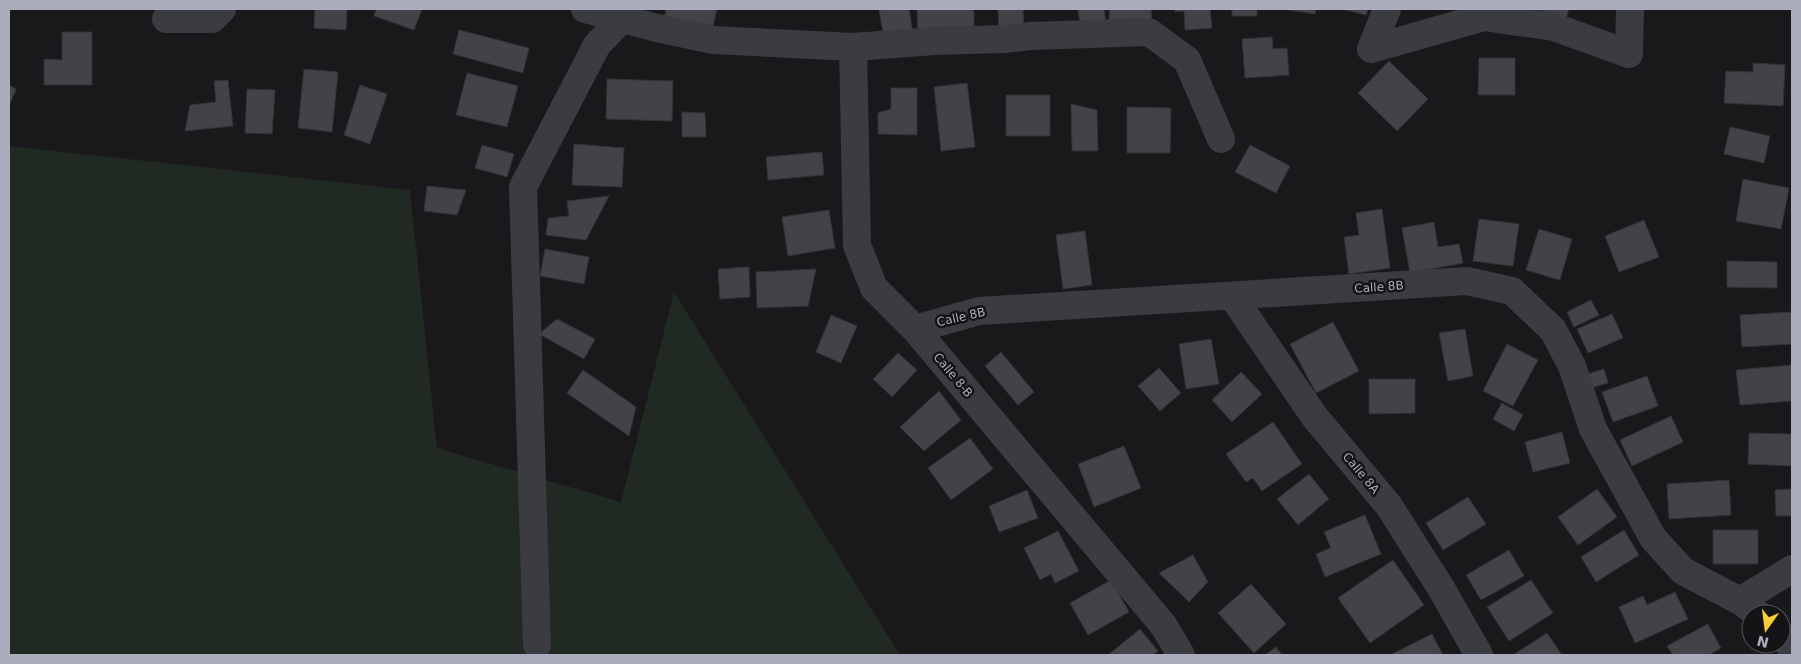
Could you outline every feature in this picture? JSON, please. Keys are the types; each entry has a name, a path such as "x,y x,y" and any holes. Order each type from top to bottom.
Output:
{"street":[{"path":"166,19 212,19 222,9"},
{"path":"585,9 624,14 657,28 713,40 853,46 935,41 1004,40 1031,36 1150,32 1188,60 1221,139"},
{"path":"1387,9 1371,49 1484,17 1554,27 1629,54 1630,9"},
{"path":"536,645 523,187 597,46 624,14"},
{"name":"Calle 8-B","path":"853,46 857,245 874,288 915,329 1164,626 1181,655"},
{"name":"Calle 8B","path":"915,329 978,311 1233,297 1467,281 1512,291 1553,330 1572,366 1593,429 1653,538 1683,572 1742,604"},
{"name":"Calle 8A","path":"1233,297 1314,416 1389,506 1441,588 1479,655"},
{"path":"1753,604 1792,569"}],"shaded area":[{"path":"9,146 410,190 437,448 621,502 674,292 900,655 9,655"}],"building":[{"path":"315,9 347,9 346,30 314,28"},
{"path":"376,9 422,9 414,30 374,16"},
{"path":"666,9 717,9 712,30 664,20"},
{"path":"879,9 909,9 913,34 884,39"},
{"path":"917,9 974,9 974,31 918,32"},
{"path":"998,9 1023,9 1024,32 999,32"},
{"path":"1078,9 1104,9 1106,22 1080,24"},
{"path":"1109,9 1151,9 1152,28 1110,30"},
{"path":"1175,9 1210,9 1212,28 1185,30 1184,11 1175,12"},
{"path":"1232,9 1257,9 1257,16 1232,16"},
{"path":"1283,9 1316,9 1315,14"},
{"path":"1342,9 1368,9 1366,15"},
{"path":"1535,9 1569,9 1566,18"},
{"path":"459,30 529,48 523,73 453,54"},
{"path":"62,32 92,32 92,85 44,85 44,59 62,60"},
{"path":"1272,37 1273,49 1287,48 1289,75 1245,78 1242,39"},
{"path":"1479,58 1515,58 1515,95 1478,95"},
{"path":"1389,61 1428,99 1397,131 1358,93"},
{"path":"1753,63 1785,65 1783,106 1724,103 1726,71 1753,72"},
{"path":"304,69 338,72 332,132 298,128"},
{"path":"467,73 518,86 507,127 456,115"},
{"path":"607,79 673,81 672,121 606,119"},
{"path":"228,80 233,126 185,131 190,105 216,102 214,81"},
{"path":"967,83 975,147 941,151 934,87"},
{"path":"9,85 16,89 9,106"},
{"path":"360,85 387,94 370,144 344,135"},
{"path":"891,88 917,88 917,135 878,134 878,113 891,109"},
{"path":"247,89 275,90 272,134 245,133"},
{"path":"1006,95 1050,95 1050,136 1006,136"},
{"path":"1071,104 1097,110 1098,151 1072,151"},
{"path":"1127,107 1171,108 1170,153 1127,153"},
{"path":"682,112 705,113 706,137 682,137"},
{"path":"1730,127 1770,136 1764,163 1724,154"},
{"path":"574,144 624,148 622,187 572,185"},
{"path":"482,145 514,154 507,177 475,168"},
{"path":"1250,145 1290,166 1276,193 1235,172"},
{"path":"822,152 824,175 768,180 766,157"},
{"path":"1743,179 1789,188 1781,229 1736,221"},
{"path":"427,186 466,190 457,215 424,211"},
{"path":"609,196 586,240 546,235 548,218 569,216 567,201"},
{"path":"1382,209 1390,268 1349,274 1344,237 1359,235 1356,213"},
{"path":"829,210 835,248 788,256 782,217"},
{"path":"1479,219 1519,224 1513,266 1473,261"},
{"path":"1644,220 1659,257 1619,272 1605,236"},
{"path":"1434,222 1438,247 1459,244 1463,263 1410,273 1402,228"},
{"path":"1539,229 1572,239 1560,280 1526,270"},
{"path":"1085,231 1092,285 1063,289 1056,235"},
{"path":"545,249 589,257 584,284 540,276"},
{"path":"1727,261 1777,262 1777,288 1727,287"},
{"path":"749,267 750,297 720,299 718,269"},
{"path":"816,269 808,306 757,308 756,272"},
{"path":"1591,300 1599,315 1574,327 1567,312"},
{"path":"1792,312 1792,344 1742,347 1740,315"},
{"path":"1612,314 1623,338 1588,353 1577,329"},
{"path":"831,315 857,326 841,363 816,352"},
{"path":"557,319 595,339 584,359 539,334"},
{"path":"1333,322 1359,371 1316,393 1290,344"},
{"path":"1465,329 1473,376 1448,381 1439,333"},
{"path":"1211,339 1219,384 1186,389 1179,344"},
{"path":"1507,344 1538,360 1513,406 1483,391"},
{"path":"1001,352 1034,392 1018,405 985,366"},
{"path":"898,353 917,370 892,397 873,379"},
{"path":"1792,365 1792,401 1740,405 1736,370"},
{"path":"1159,368 1181,393 1160,411 1138,386"},
{"path":"1604,369 1608,383 1590,388 1585,375"},
{"path":"583,370 636,407 629,436 567,393"},
{"path":"1241,372 1262,394 1232,422 1212,400"},
{"path":"1647,376 1658,406 1613,422 1602,392"},
{"path":"1369,379 1415,379 1415,413 1369,414"},
{"path":"939,391 961,420 924,451 900,427"},
{"path":"1502,403 1523,415 1514,431 1493,419"},
{"path":"1671,416 1683,442 1632,466 1620,440"},
{"path":"1273,422 1302,464 1262,491 1253,478 1246,482 1226,454"},
{"path":"1562,432 1570,463 1533,472 1525,442"},
{"path":"1749,433 1792,434 1792,466 1748,464"},
{"path":"970,438 993,469 951,500 928,468"},
{"path":"1124,446 1141,488 1094,507 1078,464"},
{"path":"1309,474 1329,499 1298,525 1277,499"},
{"path":"1729,480 1731,515 1669,519 1667,484"},
{"path":"1597,489 1617,517 1578,545 1558,517"},
{"path":"1792,489 1792,516 1776,516 1775,490"},
{"path":"1027,490 1038,518 999,532 989,506"},
{"path":"1468,497 1486,524 1443,550 1426,523"},
{"path":"1365,515 1381,554 1325,577 1316,554 1331,548 1324,532"},
{"path":"1624,530 1639,555 1596,582 1581,557"},
{"path":"1713,530 1758,530 1758,564 1713,564"},
{"path":"1058,531 1079,571 1055,583 1051,574 1040,580 1024,548"},
{"path":"1509,550 1524,576 1481,600 1466,575"},
{"path":"1193,555 1208,582 1189,602 1159,573"},
{"path":"1393,560 1424,605 1370,643 1338,598"},
{"path":"1111,580 1129,612 1088,635 1070,603"},
{"path":"1531,580 1553,613 1509,641 1487,607"},
{"path":"1251,584 1286,624 1254,653 1218,613"},
{"path":"1675,592 1688,619 1635,643 1619,607 1643,596 1647,605"},
{"path":"1708,624 1721,648 1709,655 1673,655 1667,646"},
{"path":"1140,629 1158,651 1153,655 1108,655"},
{"path":"1547,633 1562,655 1513,655"},
{"path":"1432,634 1443,655 1390,655"},
{"path":"1276,647 1282,655 1265,655"}]}
